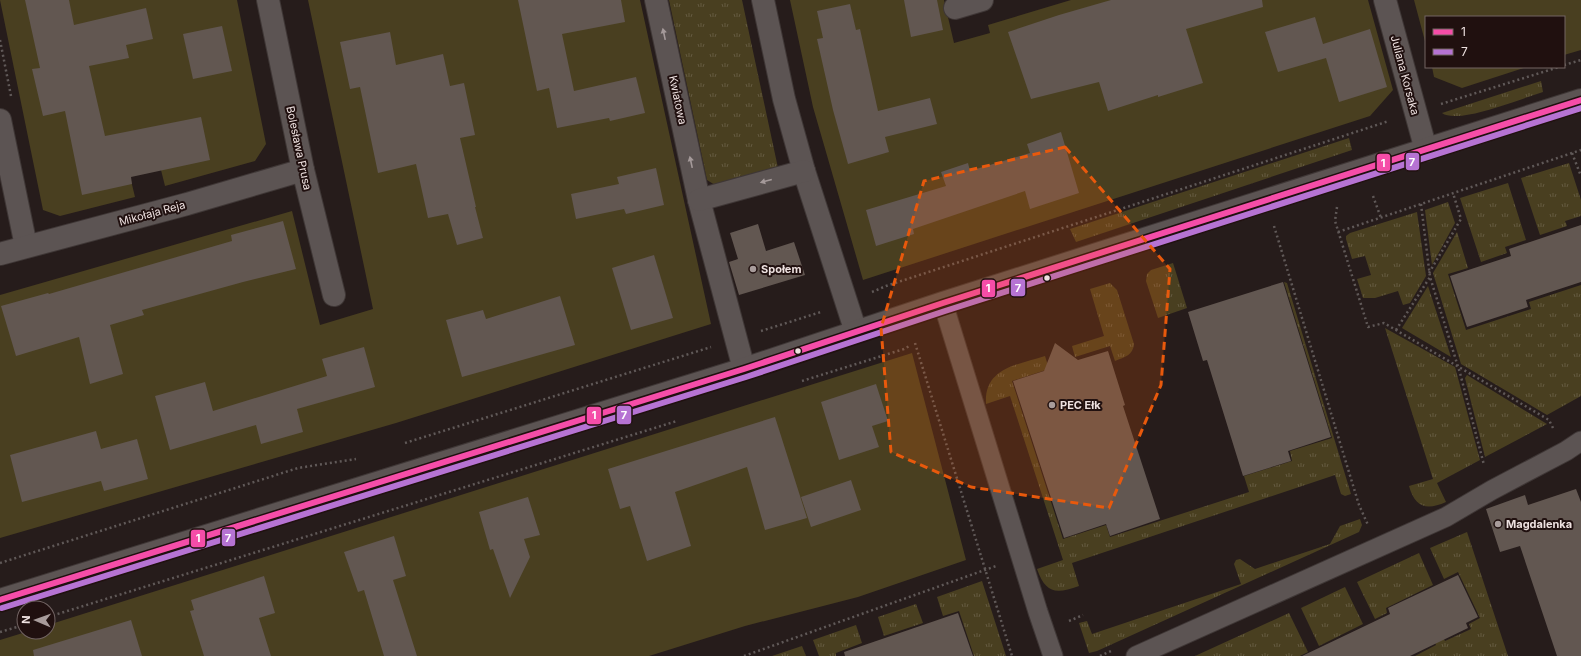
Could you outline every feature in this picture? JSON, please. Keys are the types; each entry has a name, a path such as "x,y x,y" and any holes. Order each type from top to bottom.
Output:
{"street":[{"name":"Bolesława Prusa","path":"268,0 303,170 334,295"},
{"name":"Kwiatowa","path":"656,0 699,200 744,369"},
{"path":"763,0 784,100 804,171 856,332"},
{"path":"955,8 982,0"},
{"name":"Juliana Korsaka","path":"1385,0 1426,150"},
{"path":"0,600 744,369 943,303 1581,100"},
{"path":"0,120 26,246"},
{"name":"Mikołaja Reja","path":"0,254 187,204 303,170"},
{"path":"699,200 804,171"}],"lane":[{"path":"943,303 1053,656"},
{"path":"1136,656 1446,517 1492,490 1574,446"}],"path":[{"path":"1565,65 1581,60"},
{"path":"1435,106 1556,68"},
{"path":"868,294 901,281 1392,120"},
{"path":"1338,232 1581,150"},
{"path":"1572,153 1581,176"},
{"path":"1429,273 1461,219 1453,193"},
{"path":"1338,202 1335,221 1368,328 1384,323 1549,420 1574,446"},
{"path":"1420,204 1430,277 1458,366 1492,490"},
{"path":"1272,222 1359,505 1370,531"},
{"path":"1396,330 1430,277"},
{"path":"757,333 823,311"},
{"path":"915,343 1012,656"},
{"path":"399,445 711,347"},
{"path":"0,563 298,468 358,458"},
{"path":"744,656 985,569 1022,558"},
{"path":"0,632 16,627"},
{"path":"1100,656 1117,649"}],"highlighted area":[{"path":"1065,147 1170,269 1161,385 1109,508 971,487 891,452 881,328 924,181"}],"green space":[{"path":"0,0 237,0 266,144 255,161 165,186 159,162 128,168 135,197 60,216 43,210"},
{"path":"308,0 640,0 711,324 396,423 0,538 0,295 292,211 320,325 373,309"},
{"path":"669,0 742,0 778,168 715,185 707,180"},
{"path":"790,0 944,0 954,43 990,33 988,25 1071,0 1368,0 1393,90 1370,116 863,280 813,107"},
{"path":"1414,0 1581,0 1581,50 1565,55 1565,16 1425,16 1425,41"},
{"path":"1432,68 1524,68 1462,88 1434,77"},
{"path":"1541,81 1543,92 1491,109 1462,116 1450,116 1442,113"},
{"path":"1349,138 1352,150 1076,242 1070,229"},
{"path":"1569,163 1581,200 1581,216 1565,221 1567,226 1540,235 1521,178"},
{"path":"1508,183 1526,240 1505,247 1507,253 1481,262 1460,198"},
{"path":"1448,202 1455,223 1432,265 1425,210"},
{"path":"1417,212 1426,276 1410,303 1403,305 1398,291 1375,298 1363,298 1357,279 1371,275 1365,256 1352,259 1346,236 1350,233"},
{"path":"1457,232 1468,268 1448,274 1466,330 1531,309 1529,302 1581,285 1581,396 1547,415 1461,364 1433,273"},
{"path":"1173,263 1187,308 1158,318 1146,281 1147,274 1151,270"},
{"path":"1284,282 1287,283 1351,494 1345,496 1341,494 1335,475 1072,563 1079,586 1058,591 1048,587 1040,577 1037,569 1063,560 1010,396 986,404 987,392 991,382 997,375 1014,365 1045,356 1049,369 1012,381 1063,539 1106,525 1110,537 1249,492 1244,476 1292,461 1290,451 1332,438"},
{"path":"1110,283 1117,290 1134,344 1132,351 1128,355 1115,361 1110,346 1075,357 1072,346 1104,336 1090,289"},
{"path":"1428,286 1451,357 1402,328"},
{"path":"1385,328 1455,367 1480,460 1437,483 1446,502 1439,505 1422,505 1414,499 1411,493 1409,486 1433,479"},
{"path":"912,353 966,560 858,597 745,626 649,656 0,656 0,640 16,635 16,640 56,640 56,622"},
{"path":"1467,375 1547,424 1485,457 1465,378"},
{"path":"1360,519 1362,525 1359,532 1097,651 1089,653 1079,623 1087,621 1092,634 1241,584 1234,564 1236,560 1240,559 1255,569 1330,544 1340,526"},
{"path":"1467,532 1508,656 1415,656 1436,645 1434,640 1442,636 1445,641 1471,629 1469,624 1480,618 1458,572 1444,579 1430,548"},
{"path":"1419,553 1433,585 1386,608 1387,613 1375,619 1357,582"},
{"path":"982,581 1006,656 974,656 959,611 943,616 937,597"},
{"path":"1345,587 1363,624 1319,646 1301,608"},
{"path":"916,604 923,623 884,636 878,617"},
{"path":"1289,613 1308,652 1300,656 1195,656"},
{"path":"856,625 862,643 836,653 836,656 819,656 813,640"},
{"path":"802,646 806,656 772,656"}],"building":[{"path":"25,0 69,0 74,25 146,8 153,39 126,45 129,58 89,66 105,136 201,117 210,160 131,177 132,184 82,195 65,111 43,116 32,69 40,68"},
{"path":"518,0 621,0 625,22 562,34 574,91 636,77 645,113 610,121 609,118 557,128 549,88 537,91"},
{"path":"904,0 937,0 943,30 911,37"},
{"path":"1111,0 1262,0 1263,7 1186,29 1203,83 1158,97 1158,95 1108,111 1099,82 1031,99 1008,32"},
{"path":"850,4 856,30 860,29 878,111 930,98 937,124 885,137 889,152 848,164 833,110 817,39 823,38 817,11"},
{"path":"1315,17 1323,44 1370,29 1387,87 1339,102 1326,58 1278,72 1265,32"},
{"path":"222,26 232,71 193,79 183,34"},
{"path":"390,32 396,65 443,54 450,86 464,83 475,135 460,138 483,238 457,245 448,214 428,218 416,164 378,173 360,87 350,89 340,42"},
{"path":"1061,132 1079,193 1030,209 1025,191 913,229 914,234 876,246 866,210 946,186 941,172 968,163 970,171 1030,153 1027,144"},
{"path":"656,168 664,205 626,214 624,209 576,219 571,194 619,184 617,177"},
{"path":"283,221 296,269 142,310 144,315 110,325 123,374 90,384 79,337 16,356 1,306 48,293 49,294 232,241 231,235"},
{"path":"758,224 766,251 794,242 805,275 739,295 729,262 738,259 730,233"},
{"path":"1581,225 1581,282 1526,300 1528,307 1467,327 1450,276 1511,256 1509,249"},
{"path":"654,255 673,318 631,330 612,268"},
{"path":"1283,282 1331,437 1288,451 1291,461 1243,476 1207,360 1203,361 1188,312"},
{"path":"560,296 575,345 462,377 446,320 483,310 486,319"},
{"path":"1055,343 1078,360 1108,351 1125,405 1123,406 1160,519 1110,536 1106,524 1064,538 1013,381 1044,371"},
{"path":"364,347 375,387 297,409 303,432 261,444 256,425 170,450 155,396 205,382 213,411 327,376 322,359"},
{"path":"876,384 888,421 872,426 879,447 839,460 821,402"},
{"path":"775,417 807,518 765,530 747,467 675,492 691,546 647,561 630,506 620,509 608,469"},
{"path":"96,431 101,449 137,439 148,479 104,491 101,481 22,502 10,455"},
{"path":"851,480 861,510 811,527 801,497"},
{"path":"1576,489 1581,502 1581,656 1557,656 1520,546 1500,552 1486,509 1525,495 1528,505"},
{"path":"528,497 540,535 524,539 530,557 510,598 493,549 490,550 479,512"},
{"path":"394,536 406,576 393,580 417,656 384,656 364,590 358,592 344,552"},
{"path":"1458,575 1478,617 1466,623 1468,628 1410,656 1302,656 1390,614 1388,608"},
{"path":"264,576 275,613 259,618 271,656 204,656 190,611 194,610 191,600"},
{"path":"958,613 973,656 845,656 844,652"},
{"path":"131,620 142,656 34,656 33,650"}],"transit line":[{"name":"1","path":"0,600 744,369 943,303 1581,100"},
{"name":"7","path":"2,608 746,377 945,311 1581,108"}],"place":[{"name":"Społem","path":"753,269"},
{"name":"PEC Ełk","path":"1052,405"},
{"name":"Magdalenka","path":"1498,524"}]}
